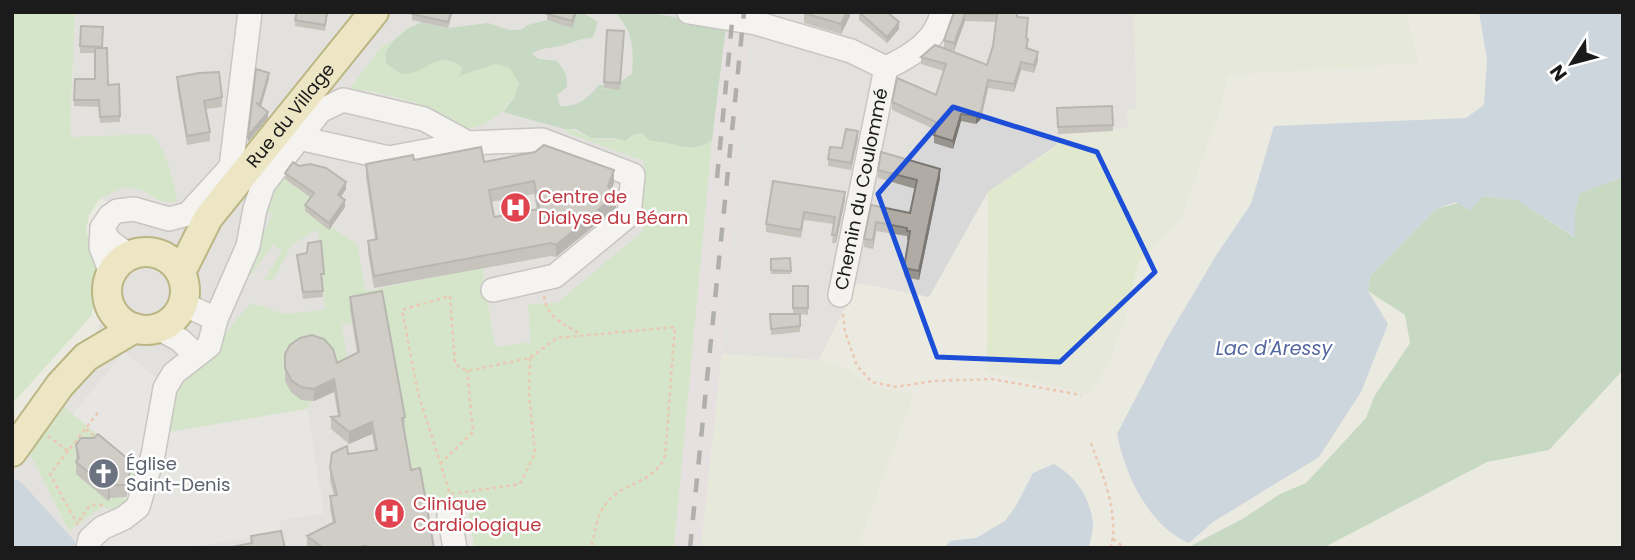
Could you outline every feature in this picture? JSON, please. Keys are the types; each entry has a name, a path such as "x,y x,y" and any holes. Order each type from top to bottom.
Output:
{"main road":[{"name":"Rue du Village","path":"181,272 208,218 374,12"},
{"name":"Rue du Village","path":"133,261 208,218"},
{"path":"86,357 173,320 183,304 186,289 181,272 173,262 133,261 106,287 108,303 116,318 125,325 148,329"},
{"path":"14,449 60,385 86,357 108,303"}],"street":[{"path":"133,261 109,241 102,228 110,216 117,211 134,209 169,219 187,214 231,167 250,12"},
{"path":"689,12 756,23 852,51 886,68 910,57 939,28 942,12"},
{"name":"Chemin du Coulommé","path":"840,295 886,68"},
{"path":"88,546 90,539 102,528 124,518 138,507 153,456 165,388 174,373 209,346 216,319 248,246 254,209 263,184 320,111 343,100 424,119 468,143"},
{"path":"299,138 389,158 468,143 542,140 633,175 629,215 555,276 492,290"},
{"path":"183,304 216,319"},
{"path":"148,329 180,340 196,355"},
{"path":"449,515 455,548"}],"path":[{"path":"542,279 545,304 557,321 584,335"},
{"name":"Chemin du Coulommé","path":"840,295 845,332 857,366 872,382 896,387 933,381 992,379 1081,395"},
{"path":"530,359 529,395 535,453 520,484 450,494 418,393 402,310 450,296 456,364 467,371 530,359 557,338 675,327 666,456 661,468 606,502 590,548"},
{"path":"440,464 473,432 467,371"},
{"path":"88,546 50,474 100,410"},
{"path":"32,422 68,451"},
{"path":"86,429 106,445"},
{"path":"1091,443 1109,494 1113,539 1111,548"},
{"path":"77,524 88,506 92,504 111,507"},
{"path":"1113,539 1125,548"}],"highlighted area":[{"path":"953,107 1097,152 1155,272 1060,362 937,357 878,194"}],"shaded area":[{"path":"75,12 727,12 712,140 674,548 12,548 12,452 86,357 108,303 106,287 111,273 102,241 131,209 99,199 72,138 70,128"},
{"path":"751,12 1134,12 1137,109 1128,128 1063,135 1054,147 988,192 929,297 857,283 819,360 722,354"},
{"path":"726,27 750,29 722,354 701,548 674,548 712,140"},
{"path":"124,352 160,381 139,469 73,414"},
{"path":"307,409 324,513 279,521 280,532 184,548 101,548 106,539 149,509 153,503 163,433"},
{"path":"467,503 474,548 431,548 424,509"}],"green space":[{"path":"12,12 75,12 70,128 72,137 150,134 160,146 172,175 177,202 163,202 139,189 125,187 99,199 89,215 86,230 97,266 92,315 12,404"},
{"path":"577,12 597,21 592,38 532,54 539,59 557,61 564,70 567,87 557,95 560,106 578,103 599,85 609,89 632,74 631,40 626,26 615,12 647,12 726,27 712,140 704,145 689,147 650,141 642,133 634,134 625,141 591,138 576,129 564,129 503,112 514,98 519,84 510,68 495,64 459,76 463,68 445,60 408,74 400,73 386,63 385,53 394,40 407,29 422,22 448,28 488,23 509,30 520,30 547,20 572,28"},
{"path":"1134,12 1405,12 1419,63 1229,75 1220,110 1182,215 1139,261 1124,321 1110,361 1089,394 987,372 988,192 1054,148 1062,135 1128,128 1127,109 1137,109"},
{"path":"394,40 385,53 386,63 399,73 440,61 456,63 463,68 460,75 496,64 510,68 515,75 518,82 516,93 502,112 491,120 459,131 427,116 415,102 362,89 368,100 347,93 381,47"},
{"path":"564,129 595,139 625,141 634,134 642,133 650,140 689,147 704,145 712,140 674,548 474,548 467,503 424,509 411,482 350,310 352,323 342,324 349,369 285,370 292,391 301,398 312,401 307,409 163,433 169,405 179,383 207,360 235,321 252,303 284,314 325,310 319,235 315,230 291,246 273,280 264,280 282,251 273,245 250,276 246,272 272,215 263,210 279,175 306,194 315,197 305,212 357,244 366,291 482,268 495,347 531,342 528,304 557,303 642,232 644,161 567,133"},
{"path":"1623,177 1623,370 1549,450 1487,462 1323,548 1187,548 1244,518 1280,494 1306,483 1366,418 1375,395 1410,343 1405,315 1368,291 1370,276 1436,209 1483,196 1517,200 1574,237 1575,209 1580,193"},
{"path":"722,354 819,360 851,371 871,386 914,394 857,548 701,548"},
{"path":"64,407 139,469 130,504 112,509 102,507 69,531 30,454","holes":["99,447 130,473 131,492 126,498 118,498 113,494 108,500 76,458 82,451"]}],"water":[{"name":"Lac d'Aressy","path":"1479,12 1623,12 1623,177 1580,193 1575,209 1575,237 1517,200 1483,196 1470,211 1456,202 1436,209 1370,276 1368,291 1388,324 1361,392 1319,457 1213,522 1189,543 1162,525 1141,498 1126,466 1117,434 1166,340 1217,254 1251,204 1274,126 1466,118 1484,105 1487,60"},
{"path":"1054,464 1069,475 1086,497 1093,525 1089,548 944,548 950,541 976,538 1005,521 1033,473"}],"building":[{"path":"297,12 327,12 325,25 295,20"},
{"path":"412,12 451,12 448,22"},
{"path":"575,12 572,21 547,14"},
{"path":"805,12 847,12 841,24"},
{"path":"859,12 887,12 899,22 887,37"},
{"path":"954,12 1017,12 1017,17 1028,18 1026,48 1038,52 1034,65 1021,62 1014,84 988,80 981,111 976,116 961,114 953,141 934,135 938,123 892,102 897,78 936,95 946,64 921,57 935,45 987,65 993,46 997,14 965,14 954,43 944,40"},
{"path":"81,26 103,27 102,47 80,46"},
{"path":"607,30 624,31 620,83 604,82"},
{"path":"95,48 107,48 108,85 119,84 120,116 100,117 99,100 74,100 75,79 95,79"},
{"path":"256,69 269,73 260,104 256,103 268,112 248,136"},
{"path":"219,72 222,97 204,101 210,132 187,136 177,77"},
{"path":"1112,106 1113,125 1058,127 1057,108"},
{"path":"846,129 858,131 851,163 828,159 830,147 842,148"},
{"path":"544,145 614,170 608,186 616,195 556,245 551,243 374,276 368,241 377,239 366,164 413,155 414,160 481,147 484,162 535,152","holes":["534,181 539,209 494,217 489,190"]},
{"path":"881,152 940,169 919,271 904,268 910,231 907,231 907,228 876,222 873,240 864,239 871,205 910,213 917,180 878,170"},
{"path":"293,162 299,166 310,164 326,168 346,182 338,195 345,200 329,223 305,205 314,193 285,173"},
{"path":"773,181 845,192 836,235 832,235 835,217 804,212 801,230 766,224"},
{"path":"321,241 323,291 303,292 297,255 307,253 308,243"},
{"path":"790,258 791,271 771,270 771,259"},
{"path":"793,286 808,286 808,308 793,308"},
{"path":"382,291 405,417 402,418 411,470 420,468 434,548 323,548 307,536 335,522 330,496 337,495 330,468 332,453 347,446 348,454 377,450 372,422 349,432 331,417 340,416 334,379 314,389 301,387 291,380 285,368 285,354 290,345 300,338 312,335 324,339 333,349 337,363 359,352 350,297"},
{"path":"770,314 800,314 800,326 771,329"},
{"name":"Église Saint-Denis","path":"98,434 128,459 130,472 126,485 110,485 108,488 76,462 79,458 76,445 81,438 94,438"},
{"path":"281,531 285,548 227,548 252,543 251,536"}],"waterway":[{"path":"12,493 62,548"},
{"path":"13,499 28,548"}],"railway":[{"path":"717,178 733,12"},
{"path":"690,548 744,12"}],"place":[{"name":"Centre de Dialyse du Béarn","path":"515,207"},
{"name":"Église Saint-Denis","path":"103,474"},
{"name":"Clinique Cardiologique","path":"390,514"}]}
